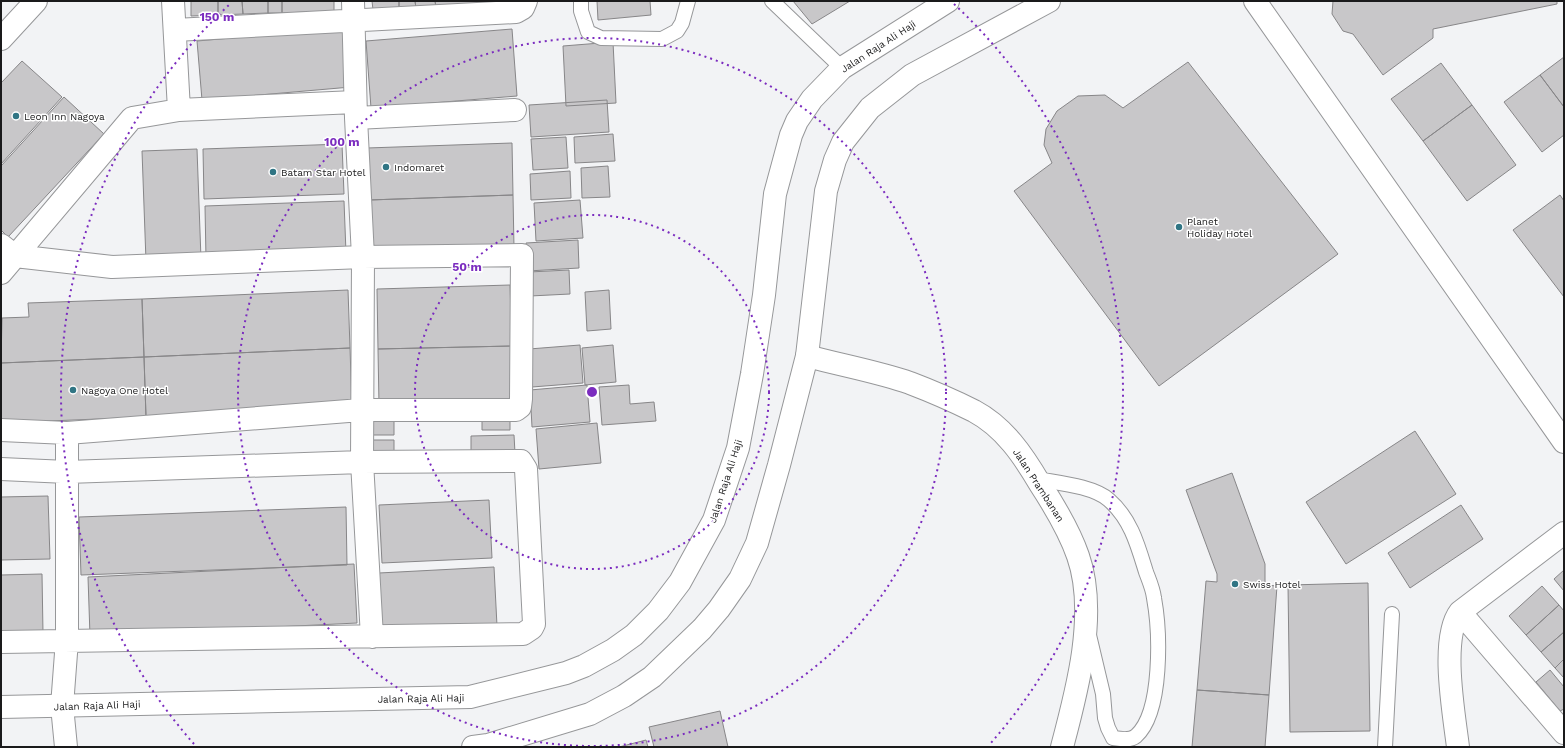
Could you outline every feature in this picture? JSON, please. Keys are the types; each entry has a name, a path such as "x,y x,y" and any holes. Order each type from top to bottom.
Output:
{"street":[{"path":"1,39 36,1"},
{"path":"173,1 179,110"},
{"path":"175,30 354,11 516,12 523,8 526,1"},
{"name":"Jalan Raja Ali Haji","path":"1,707 470,697 566,673 584,666 613,650 634,635 658,611 680,582 714,520 740,440 764,295 775,194 791,135 797,121 812,99 842,68 948,1"},
{"path":"473,747 488,745 590,714 624,696 652,677 702,628 719,609 740,579 757,543 807,356 826,192 835,160 843,142 870,108 912,75 1049,1"},
{"path":"1255,1 1564,442"},
{"path":"354,11 355,110 363,257 361,410 362,462 372,637"},
{"path":"1,273 8,250 132,118 179,110 515,110"},
{"path":"1,430 67,433 361,410 516,410 520,407 521,399 522,255 363,257 112,267 8,250"},
{"name":"Jalan Prambanan","path":"807,356 909,383 974,411 996,426 1010,440 1037,479 1065,524 1079,557 1084,585 1087,623 1072,707 1062,747"},
{"path":"66,747 62,706 67,640 67,433"},
{"path":"1,469 67,472 362,462 518,460 524,463 526,469 534,624 532,628 524,634 1,642"},
{"path":"1458,747 1450,681 1450,647 1455,618 1460,612 1564,533"},
{"path":"1460,612 1564,733"}],"lane":[{"path":"581,1 581,10 588,32 602,38 662,39 677,31 682,23 688,1"},
{"path":"772,1 842,68"},
{"path":"1037,479 1088,489 1108,500 1126,519 1136,539 1154,598 1158,659 1153,706 1146,722 1135,736 1123,740 1113,738 1108,728 1087,623"},
{"path":"1385,747 1392,614"}],"building":[{"path":"191,1 218,1 218,15 191,16"},
{"path":"218,1 242,1 243,14 218,15"},
{"path":"242,1 268,1 268,13 243,14"},
{"path":"268,1 282,1 282,13 268,13"},
{"path":"282,1 334,1 334,11 282,13"},
{"path":"372,1 399,1 399,9 373,10"},
{"path":"399,1 415,1 416,8 399,9"},
{"path":"415,1 435,1 436,7 416,8"},
{"path":"435,1 484,1 484,5 436,7"},
{"path":"484,1 518,1 484,5"},
{"path":"597,1 650,1 651,15 598,20"},
{"path":"793,1 850,1 812,24"},
{"path":"1333,1 1557,1 1557,4 1433,29 1433,38 1383,75 1353,34 1343,31 1332,14"},
{"path":"346,28 351,87 202,100 197,41"},
{"path":"512,29 517,96 371,108 366,41"},
{"path":"613,42 616,103 566,106 563,46"},
{"path":"1564,57 1564,107 1540,75"},
{"path":"22,61 62,97 1,164 1,83"},
{"name":"Planet Holiday Hotel","path":"1188,62 1338,254 1159,386 1014,191 1052,163 1044,145 1046,129 1057,111 1078,96 1105,95 1123,108"},
{"path":"1441,63 1472,105 1423,141 1391,99"},
{"path":"1540,75 1564,107 1564,135 1542,152 1504,102"},
{"path":"64,97 104,134 8,237 1,230 1,166"},
{"path":"607,100 609,132 531,137 529,105"},
{"path":"1472,105 1516,165 1467,201 1423,141"},
{"path":"613,134 615,161 575,163 574,137"},
{"path":"566,137 568,168 533,170 531,139"},
{"path":"512,143 513,195 369,200 367,148"},
{"name":"Batam Star Hotel","path":"342,144 344,194 204,199 203,149"},
{"path":"197,149 201,259 146,261 142,151"},
{"path":"608,166 610,197 582,198 581,168"},
{"path":"570,171 571,198 531,200 530,174"},
{"path":"513,195 514,248 370,253 369,200"},
{"path":"1560,195 1564,201 1564,297 1513,230"},
{"path":"580,200 583,238 536,241 534,203"},
{"path":"344,201 346,253 206,258 205,206"},
{"path":"578,240 579,268 528,271 526,243"},
{"path":"569,270 570,294 530,296 529,272"},
{"path":"510,285 512,346 378,349 377,289"},
{"path":"348,290 350,348 144,357 142,299"},
{"path":"609,290 611,329 587,331 585,292"},
{"path":"142,299 144,357 1,363 2,318 29,317 28,303"},
{"path":"580,345 583,383 532,387 529,349"},
{"path":"613,345 616,382 585,385 582,348"},
{"path":"512,346 513,401 379,405 378,349"},
{"path":"350,348 352,408 146,417 144,357"},
{"name":"Nagoya One Hotel","path":"144,357 146,417 1,423 1,363"},
{"path":"587,385 590,422 532,427 530,390"},
{"path":"629,385 630,404 654,402 656,421 602,425 599,387"},
{"path":"369,416 394,417 394,435 369,435"},
{"path":"482,416 510,416 510,430 482,430"},
{"path":"597,423 601,463 539,469 536,429"},
{"path":"1415,431 1456,494 1346,564 1306,502"},
{"path":"514,435 515,453 471,455 471,436"},
{"path":"368,440 394,440 394,460 369,460"},
{"name":"Swiss Hotel","path":"1232,473 1265,564 1265,585 1277,586 1269,695 1197,690 1206,581 1217,582 1217,574 1186,490"},
{"path":"48,496 50,559 1,560 1,497"},
{"path":"489,500 492,558 382,563 379,505"},
{"path":"1461,505 1483,539 1410,588 1388,553"},
{"path":"346,507 347,565 81,575 79,517"},
{"path":"354,564 357,623 90,636 88,577"},
{"path":"494,567 497,626 382,632 379,573"},
{"path":"1564,570 1564,591 1554,579"},
{"path":"42,574 43,633 1,633 1,575"},
{"path":"1368,583 1370,731 1290,732 1288,585"},
{"path":"1542,586 1559,605 1526,635 1509,616"},
{"path":"1559,605 1564,611 1564,632 1541,652 1526,635"},
{"path":"1564,632 1564,659 1555,668 1541,652"},
{"path":"1564,659 1564,678 1555,668"},
{"path":"1550,670 1564,687 1564,709 1560,711 1536,682"},
{"path":"1197,690 1269,695 1265,747 1192,747"},
{"path":"720,711 728,747 654,747 649,727"},
{"path":"646,740 648,747 619,747"}],"place":[{"name":"Leon Inn Nagoya","path":"16,116"},
{"name":"Indomaret","path":"386,167"},
{"name":"Batam Star Hotel","path":"273,172"},
{"name":"Planet Holiday Hotel","path":"1179,227"},
{"name":"Nagoya One Hotel","path":"73,390"},
{"name":"Swiss Hotel","path":"1235,584"}]}
